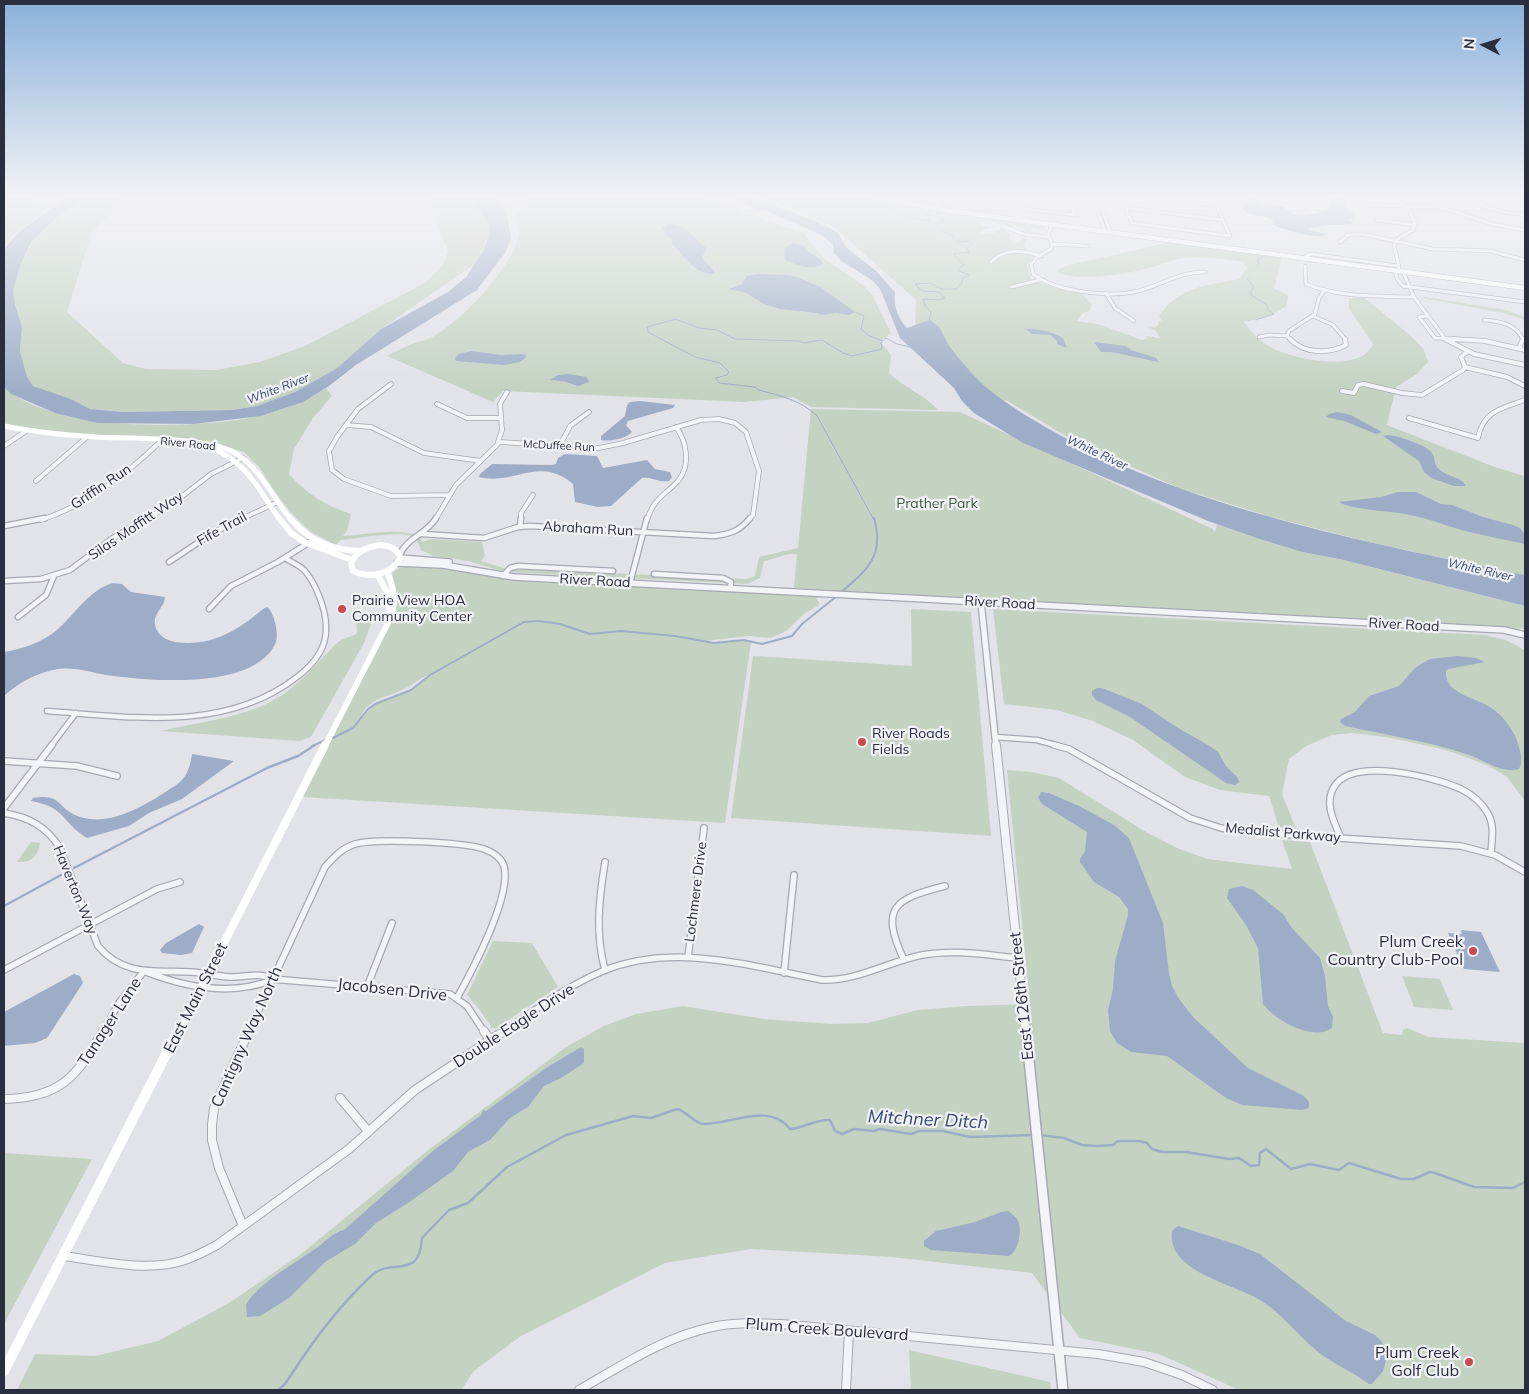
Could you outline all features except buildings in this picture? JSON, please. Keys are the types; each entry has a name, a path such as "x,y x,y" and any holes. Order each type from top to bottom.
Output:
{"main road":[{"path":"1348,263 1525,287"},
{"path":"1353,263 1399,270"},
{"name":"River Road","path":"4,426 23,433"},
{"name":"River Road","path":"4,430 45,438 208,444 225,449 243,458 252,467 300,530 314,540 337,548 360,551"},
{"name":"River Road","path":"159,443 208,449 224,454 236,461 290,532 307,544 352,560"},
{"path":"372,546 390,546 396,550 399,559 387,571 363,575 356,573 352,568 352,560 360,551 372,546"},
{"name":"East Main Street","path":"4,1371 387,624 394,609 395,598 394,587 387,571"},
{"name":"East Main Street","path":"377,574 387,590 389,600 387,624"}],"street":[{"path":"1032,263 1030,266 1032,273 1040,280 1067,289 1106,294 1142,290 1179,275 1205,272"},
{"path":"1398,263 1399,270 1415,295 1414,297"},
{"path":"1305,266 1306,284 1324,291 1353,296 1414,297"},
{"path":"1399,270 1397,278 1414,297 1444,339 1467,352 1525,365"},
{"path":"1011,287 1040,280"},
{"path":"1404,286 1525,302"},
{"path":"1288,336 1289,331 1312,316 1324,291"},
{"path":"1106,294 1115,308 1134,321"},
{"path":"1259,337 1267,335 1288,336 1297,345 1314,350 1334,350 1346,345 1346,340 1336,327 1312,316"},
{"path":"1428,316 1419,317 1432,336 1444,339 1485,341 1525,350"},
{"path":"1484,320 1503,324 1519,332 1523,340 1519,348"},
{"path":"1342,391 1354,393 1358,385 1362,384 1402,393 1422,395 1461,372 1464,367 1462,357 1467,352"},
{"path":"1464,367 1507,377 1525,386"},
{"path":"391,384 358,409 346,425 329,450 332,470 337,476 391,496 450,495"},
{"path":"399,559 402,549 437,520 460,480 499,442 503,428 499,407 507,392"},
{"path":"1409,418 1478,438 1479,427 1489,415 1525,400"},
{"path":"437,404 465,419 501,418"},
{"path":"559,447 570,426 589,412"},
{"name":"McDuffee Run","path":"499,442 590,449 606,447 701,420 715,419 732,422 744,429 759,471 751,520"},
{"path":"346,425 371,428 424,453 481,461"},
{"path":"630,583 654,503 679,482 685,472 686,448 682,436 676,427"},
{"path":"4,446 23,433"},
{"path":"36,481 85,438"},
{"name":"Griffin Run","path":"4,526 44,519 77,506 94,496 159,443"},
{"name":"Silas Moffitt Way","path":"4,581 33,580 54,576 76,566 113,538 172,504 211,474 243,458"},
{"path":"520,527 522,508 532,495"},
{"name":"Fife Trail","path":"169,562 209,534 278,502"},
{"name":"Abraham Run","path":"422,534 484,538 520,527 721,535 742,528 751,520"},
{"path":"390,546 403,545 417,538"},
{"path":"209,609 221,593 234,582 285,558 314,540"},
{"path":"47,711 166,719 190,718 227,711 250,704 276,692 293,681 309,666 320,651 325,640 326,624 308,574 285,558"},
{"name":"River Road","path":"399,559 474,569 503,576 1504,630 1525,635"},
{"path":"503,576 510,568 518,566 613,571"},
{"path":"654,574 723,578 731,582 730,589"},
{"path":"18,618 52,590 54,576"},
{"name":"East 126th Street","path":"981,602 1063,1390"},
{"path":"4,808 76,713"},
{"name":"Medalist Parkway","path":"995,737 1037,740 1069,749 1175,811 1205,824 1240,831 1461,846 1491,853 1525,872"},
{"path":"4,761 82,767 117,776"},
{"path":"1341,838 1330,803 1334,786 1341,779 1352,773 1364,770 1381,770 1448,784 1463,790 1476,799 1492,820 1491,853"},
{"name":"Haverton Way","path":"4,813 29,819 40,824 52,836 60,848 98,946 106,957 122,966 144,971 173,982 201,986"},
{"name":"Lochmere Drive","path":"688,957 704,828"},
{"name":"Cantigny Way North","path":"243,1226 213,1153 210,1125 217,1100 320,874 334,855 350,845 373,840 484,848 496,855 501,861 505,874 504,882 479,957 457,998"},
{"path":"605,862 597,915 600,950 605,970"},
{"path":"784,973 794,875"},
{"path":"4,970 157,889 180,882"},
{"path":"904,960 892,930 894,913 908,896 945,886"},
{"path":"367,987 392,923"},
{"name":"Double Eagle Drive","path":"63,1256 158,1265 180,1261 217,1245 330,1163 412,1093 563,992 605,970 646,959 688,957 839,981 862,976 924,954 950,953 1018,958"},
{"name":"Haverton Way","path":"144,971 208,974"},
{"name":"Tanager Lane","path":"4,1099 28,1100 53,1091 72,1077 82,1067 117,1006 144,971"},
{"name":"Jacobsen Drive","path":"208,974 233,977 264,974 272,979 439,992 457,998 468,1006 490,1040"},
{"name":"Jacobsen Drive","path":"201,986 258,985 272,979"},
{"path":"340,1098 368,1131"},
{"name":"Plum Creek Boulevard","path":"579,1390 667,1343 709,1328 744,1323 781,1324 1098,1354 1144,1362 1213,1390"},
{"path":"846,1390 849,1331"}],"green space":[{"path":"21,263 82,263 67,312 123,363 146,369 216,370 260,362 305,346 423,284 443,263 476,263 381,329 337,368 295,392 257,406 232,410 124,412 90,409 71,399 33,386 27,377 20,351 22,327 15,304 13,289"},
{"path":"506,263 830,263 864,286 872,295 891,333 880,341 891,355 889,373 938,410 811,407 793,397 745,402 503,391 493,402 387,356 409,345 429,339 459,318 484,293"},
{"path":"874,263 1029,263 1027,265 1031,280 1065,291 1083,294 1092,304 1089,311 1083,313 1077,321 1098,324 1142,340 1147,339 1146,336 1160,338 1156,331 1146,326 1155,327 1158,325 1158,322 1162,320 1159,316 1167,306 1185,293 1204,286 1239,279 1247,268 1244,263 1280,263 1274,288 1288,296 1286,306 1266,317 1244,322 1266,345 1276,350 1300,357 1329,362 1356,359 1366,353 1373,344 1349,309 1349,298 1365,298 1423,348 1428,362 1417,374 1396,387 1387,425 1492,466 1525,476 1525,575 1373,543 1271,517 1179,488 1076,442 1006,400 999,403 915,328 916,300"},
{"path":"1078,263 1165,263 1113,275 1078,277 1058,273 1057,270"},
{"path":"1422,298 1506,310 1525,317 1525,320 1503,313"},
{"name":"Prather Park","path":"4,387 27,402 56,413 91,420 128,424 166,425 236,420 263,415 296,404 326,388 332,396 313,418 294,449 289,474 303,488 317,498 351,514 347,531 343,536 401,532 419,536 423,542 430,539 482,542 485,556 481,561 507,569 746,579 755,576 759,557 798,548 811,409 960,412 1213,529 1215,532 1217,524 1302,552 1344,560 1525,606 1525,629 1263,615 1260,611 1261,615 794,588 797,554 764,561 760,578 747,584 505,572 468,561 434,556 421,550 416,540 407,535 399,534 340,540 336,545 311,532 294,516 274,491 260,468 244,452 211,442 63,435 4,424"},
{"path":"403,565 446,567 500,577 820,597 816,598 819,602 818,606 805,613 786,631 771,638 748,636 705,641 751,642 725,823 303,797 395,611 398,596 392,573","holes":["429,675 411,690 372,706 360,719 363,712 373,702 406,688"]},
{"name":"River Roads Fields","path":"911,609 971,612 991,836 731,818 753,656 912,666"},
{"path":"993,609 1485,635 1506,640 1525,650 1525,801 1507,777 1489,766 1466,757 1442,749 1392,738 1352,733 1332,735 1306,746 1289,759 1282,794 1296,829 1279,828 1269,796 1220,790 1185,777 1133,740 1093,721 1057,710 1004,704"},
{"path":"356,620 372,621 364,643 311,737 299,741 161,731 232,716 272,701 299,682 339,641 357,633"},
{"path":"1007,770 1031,772 1059,778 1146,832 1177,848 1207,859 1292,869 1282,840 1310,842 1383,1033 1402,1035 1403,1030 1407,1028 1429,1037 1525,1043 1525,1390 1239,1390 1159,1354 1080,1338 1032,1273 892,1257 751,1249 665,1263 521,1336 474,1371 461,1390 17,1390 35,1354 95,1356 158,1341 229,1303 301,1254 427,1151 566,1047 604,1026 636,1014 683,1006 764,1019 831,1024 868,1023 918,1010 1030,1004"},
{"path":"31,842 40,843 36,855 30,860 17,862"},
{"path":"493,941 532,943 558,987 496,1028 492,1028 467,995"},
{"path":"1402,976 1440,979 1453,1010 1414,1007"},
{"path":"4,1153 92,1159 4,1324"},
{"path":"909,1350 1050,1382 1051,1390 911,1390"}],"water":[{"path":"4,263 21,263 13,290 22,327 20,351 27,377 33,386 71,399 90,409 124,412 232,410 257,406 295,392 337,368 381,329 448,292 466,277 475,263 497,263 477,290 356,365 329,386 303,402 261,416 194,424 97,423 55,413 11,394 4,387"},
{"path":"691,263 707,263 715,273 707,273"},
{"path":"794,263 823,264 814,267"},
{"name":"White River","path":"844,263 866,263 876,271 895,292 897,312 907,328 930,320 939,327 950,347 966,367 997,396 1055,432 1117,463 1183,489 1251,511 1320,530 1390,547 1525,575 1525,606 1344,560 1302,552 1257,538 1208,521 1023,443 974,413 962,401 954,388 900,338 880,289 872,280"},
{"path":"757,274 789,275 800,278 822,288 855,312 849,315 836,313 822,315 780,309 764,304 746,293 729,289 742,284 747,276"},
{"path":"1026,329 1036,329 1059,336 1063,338 1067,348 1057,344 1057,341 1051,335 1032,334"},
{"path":"1094,342 1126,346 1131,350 1156,358 1159,362 1111,352 1101,352"},
{"path":"471,351 501,355 523,354 526,357 520,362 504,365 456,361 455,358 459,354"},
{"path":"568,374 587,377 589,382 578,386 563,381 550,380 558,375"},
{"path":"640,401 675,405 673,408 628,421 626,425 632,432 621,438 601,440 601,436 625,416 627,405 630,402"},
{"path":"1337,412 1351,415 1382,432 1376,434 1344,421 1326,417"},
{"path":"1388,435 1412,441 1429,450 1438,468 1461,481 1466,486 1454,486 1431,478 1424,472 1419,461 1383,436"},
{"path":"565,454 597,456 603,468 647,460 655,469 670,472 672,477 669,481 642,478 611,506 598,507 575,502 573,484 561,476 549,472 538,471 492,479 479,477 492,464 552,465 556,464 558,458"},
{"path":"1398,492 1416,492 1441,504 1452,505 1483,517 1513,525 1520,528 1525,535 1525,544 1466,531 1416,516 1352,507 1339,502 1381,497"},
{"path":"113,583 122,584 131,592 165,597 156,617 155,625 160,634 172,641 195,643 223,636 240,627 267,607 272,613 275,623 276,642 265,658 247,669 224,676 199,679 147,679 106,675 76,669 58,669 29,679 4,696 4,652 18,649 45,638 64,624 89,597 104,586"},
{"path":"1457,656 1476,658 1485,662 1448,669 1446,671 1447,679 1455,690 1490,707 1504,719 1515,735 1519,747 1521,761 1519,769 1506,770 1454,750 1345,726 1340,722 1341,719 1355,712 1369,696 1399,686 1421,664 1430,659"},
{"path":"1102,688 1142,704 1208,745 1218,752 1239,782 1235,785 1226,783 1130,717 1096,700 1092,695 1092,691"},
{"path":"192,754 234,761 182,799 149,813 129,826 87,838 51,807 31,801 33,798 43,797 54,799 66,810 80,817 91,819 102,819 124,814 135,810 178,784 188,771"},
{"path":"1041,792 1049,793 1079,806 1114,825 1129,838 1163,923 1169,973 1172,986 1179,999 1194,1018 1248,1068 1304,1096 1309,1102 1309,1108 1302,1110 1242,1105 1226,1098 1167,1056 1131,1052 1117,1043 1110,1031 1108,1010 1113,989 1115,961 1128,909 1119,897 1094,882 1080,862 1085,851 1087,832 1042,804 1038,798"},
{"path":"1242,886 1253,890 1283,914 1292,928 1320,958 1325,976 1328,1006 1333,1017 1332,1028 1324,1032 1305,1031 1285,1022 1263,1004 1258,948 1246,925 1227,898 1229,889"},
{"path":"199,924 204,927 192,953 181,955 162,953 160,950 166,943"},
{"name":"Plum Creek Country Club-Pool","path":"1461,930 1481,932 1500,972 1464,969 1448,933 1462,934"},
{"path":"74,974 80,976 83,983 47,1038 35,1043 4,1046 4,1012"},
{"path":"581,1047 584,1049 584,1063 561,1078 544,1086 528,1107 510,1118 490,1140 468,1152 453,1171 376,1223 355,1244 325,1262 289,1298 260,1316 247,1317 246,1305 269,1280 333,1235 344,1230 433,1151 481,1115 483,1110 486,1111 546,1068"},
{"path":"1008,1211 1017,1219 1020,1228 1018,1245 1009,1256 931,1250 924,1246 924,1241 936,1231 975,1222"},
{"path":"1178,1226 1260,1254 1346,1321 1375,1335 1382,1342 1387,1357 1383,1371 1372,1384 1369,1384 1317,1351 1268,1305 1191,1267 1180,1257 1173,1245 1172,1231"}],"waterway":[{"path":"929,322 931,312 925,306 923,299 939,300 945,298 939,292 922,291 915,284 931,283 941,289 956,289 962,283 962,279 969,275 959,271 958,269 964,265 962,263"},
{"path":"1247,278 1254,287"},
{"path":"1254,288 1251,290 1251,295 1267,305 1268,310 1274,314 1256,320"},
{"path":"855,312 864,316 861,329 868,335 882,341"},
{"path":"874,520 817,416 804,406 790,399 759,390 755,387 719,383 716,378 727,375 729,372 720,363 695,357 648,332 647,327 676,319 699,328 717,330 735,339 799,341 804,343 822,340 843,353 852,356 882,349 881,342 886,338 897,344 910,347"},
{"path":"840,593 866,569 871,561 877,543 874,518"},
{"path":"333,738 353,728 368,709 375,704 411,690 430,675 524,622 539,621 560,624 590,634 621,631 675,636 714,643 744,640 762,644 792,636 802,624 837,596"},
{"path":"312,746 326,740"},
{"path":"74,868 267,768 298,756 315,745"},
{"path":"4,906 61,875"},
{"name":"Mitchner Ditch","path":"278,1390 285,1384 335,1314 371,1276 379,1270 404,1266 416,1260 422,1238 449,1210 468,1203 507,1167 566,1135 633,1116 651,1118 677,1109 697,1122 704,1124 750,1116 761,1116 772,1117 782,1121 790,1129 830,1120 835,1131 842,1134 854,1129 874,1131 880,1129 911,1134 919,1131 943,1131 970,1137 1033,1135"},
{"name":"Mitchner Ditch","path":"1040,1135 1064,1138 1082,1145 1096,1146 1113,1145 1118,1141 1139,1141 1147,1143 1152,1149 1162,1152 1186,1152 1229,1159 1239,1158 1251,1166 1259,1165 1260,1153 1266,1149 1291,1169 1310,1164 1339,1170 1349,1163 1401,1179 1414,1179 1430,1172 1474,1187 1513,1188 1525,1182"}],"place":[{"name":"Prairie View HOA Community Center","path":"342,609"},
{"name":"River Roads Fields","path":"862,742"},
{"name":"Plum Creek Country Club-Pool","path":"1473,951"},
{"name":"Plum Creek Golf Club","path":"1469,1362"}]}
